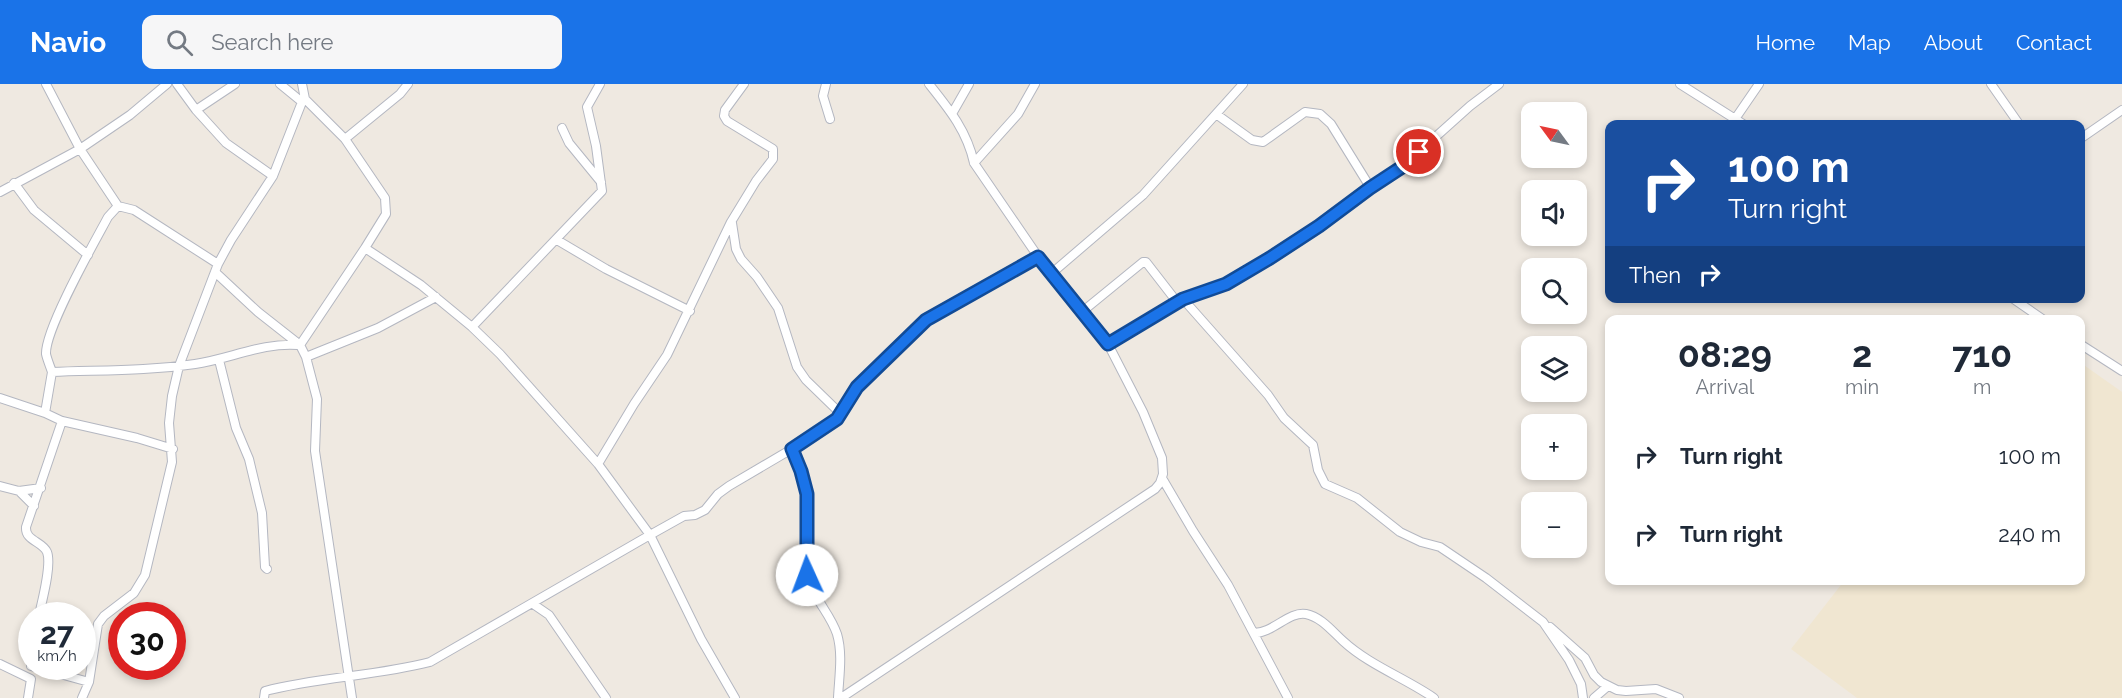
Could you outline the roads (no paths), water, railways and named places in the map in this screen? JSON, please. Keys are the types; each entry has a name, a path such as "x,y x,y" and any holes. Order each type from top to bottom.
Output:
{"street":[{"path":"46,84 80,148 118,206 134,210 217,268 258,312 300,345 306,357 317,399 315,451 352,698"},
{"path":"0,192 80,148 130,115 166,84"},
{"path":"177,84 196,110 226,143 273,176"},
{"path":"196,110 235,84"},
{"path":"280,84 304,101 345,139 384,198 386,214 300,345"},
{"path":"82,698 89,681 98,624 104,616 134,593 145,575 172,462 173,449 169,423 179,366 217,268 231,240 273,176 304,101 302,84"},
{"path":"345,139 400,94 408,84"},
{"path":"472,327 602,191 587,107 600,84"},
{"path":"598,464 634,404 668,355 731,222 774,154 773,149 727,121 724,116 725,110 744,84"},
{"path":"825,84 823,96 830,119"},
{"path":"840,698 1155,489 1162,478 1164,466 1155,438 1108,344 1038,257 974,163 971,147 953,112 929,84"},
{"path":"953,112 969,84"},
{"path":"974,163 1018,114 1035,84"},
{"path":"1052,273 1143,195 1243,84"},
{"path":"1108,344 1180,301 1226,284 1319,226 1402,167 1470,106 1499,84"},
{"path":"1680,84 1735,120 1759,84"},
{"path":"1991,84 2016,120"},
{"path":"2085,136 2122,110"},
{"path":"1216,114 1252,140 1263,142 1305,112 1320,114 1331,124 1370,188"},
{"path":"562,128 569,143 602,183"},
{"path":"14,183 34,210 88,255"},
{"path":"45,412 52,372 46,355 48,342 88,255 108,217 118,206"},
{"path":"731,222 736,249 741,259 757,277 778,308 797,367 806,380 841,414"},
{"path":"557,240 606,269 690,311"},
{"path":"365,248 421,285 472,327 500,354 598,464 650,535 701,639 735,698"},
{"path":"720,248 736,249"},
{"path":"264,698 265,691 291,684 405,668 430,662 684,516 696,515 705,510 718,494 729,486 824,429 841,414 857,387 926,320 1038,257"},
{"path":"1083,311 1143,262 1146,262 1268,395 1284,418 1313,445 1318,470 1325,484 1357,498 1400,532 1421,542 1440,547 1486,578 1544,622 1585,658 1594,675 1608,686 1626,692 1656,689 1679,698"},
{"path":"306,357 378,327 436,297"},
{"path":"2019,303 2037,315"},
{"path":"52,372 179,366 219,360 287,344 300,345"},
{"path":"2085,347 2122,370"},
{"path":"219,360 236,428 249,459 262,513 265,567 267,569"},
{"path":"0,398 45,412 62,421 137,438 173,449"},
{"path":"41,602 48,554 26,532 62,421"},
{"path":"792,449 807,494 807,575 815,598 836,633 840,650 840,698"},
{"path":"1162,478 1228,585 1288,698"},
{"path":"0,486 19,492 34,506"},
{"path":"19,492 41,488"},
{"path":"546,597 549,615"},
{"path":"533,604 549,615 606,698"},
{"path":"1254,633 1263,633 1296,615 1305,614 1320,621 1351,648 1434,698"},
{"path":"1544,622 1577,676 1583,698"},
{"path":"0,664 18,673"},
{"path":"28,698 30,680"},
{"path":"1594,698 1608,686"}]}
